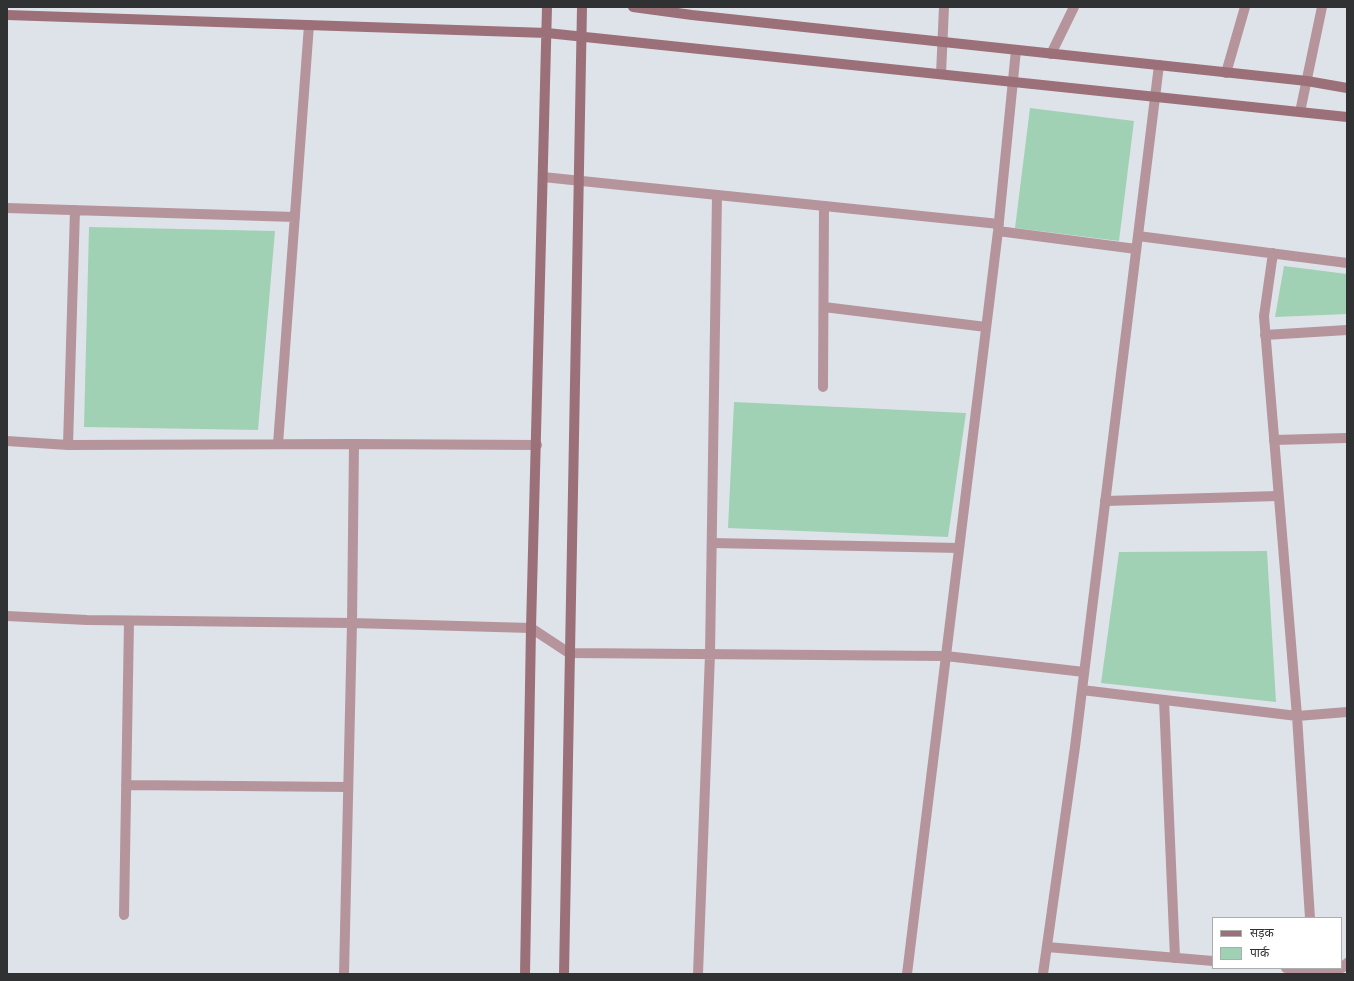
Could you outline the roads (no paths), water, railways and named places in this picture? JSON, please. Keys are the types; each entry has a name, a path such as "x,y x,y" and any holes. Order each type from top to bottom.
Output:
{"street":[{"path":"525,974 531,628 547,7"},
{"path":"564,974 582,7"},
{"path":"633,7 700,16 1307,81 1347,88"},
{"path":"941,74 944,7"},
{"path":"1051,54 1074,7"},
{"path":"1226,72 1245,7"},
{"path":"1300,112 1322,7"},
{"path":"7,15 547,33 1347,117"},
{"path":"278,444 309,25"},
{"path":"907,974 998,227 1016,50"},
{"path":"1043,974 1082,690 1159,65"},
{"path":"543,177 824,206 998,227 1136,249"},
{"path":"698,974 710,654 717,195"},
{"path":"823,387 824,206"},
{"path":"7,208 295,217"},
{"path":"68,445 75,210"},
{"path":"1138,236 1347,263"},
{"path":"1273,254 1264,316 1265,335 1297,716 1310,917"},
{"path":"824,306 986,327"},
{"path":"1265,335 1347,330"},
{"path":"1274,440 1347,438"},
{"path":"7,441 68,445 536,445"},
{"path":"344,974 352,624 354,444"},
{"path":"1105,501 1278,496"},
{"path":"712,543 959,548"},
{"path":"7,616 129,621 531,628 569,653 946,656 1084,672"},
{"path":"124,915 129,621"},
{"path":"1082,690 1297,716 1347,712"},
{"path":"1164,700 1175,958"},
{"path":"126,785 348,787"},
{"path":"1046,947 1212,961"},
{"path":"1296,969 1315,971 1333,969"}]}
